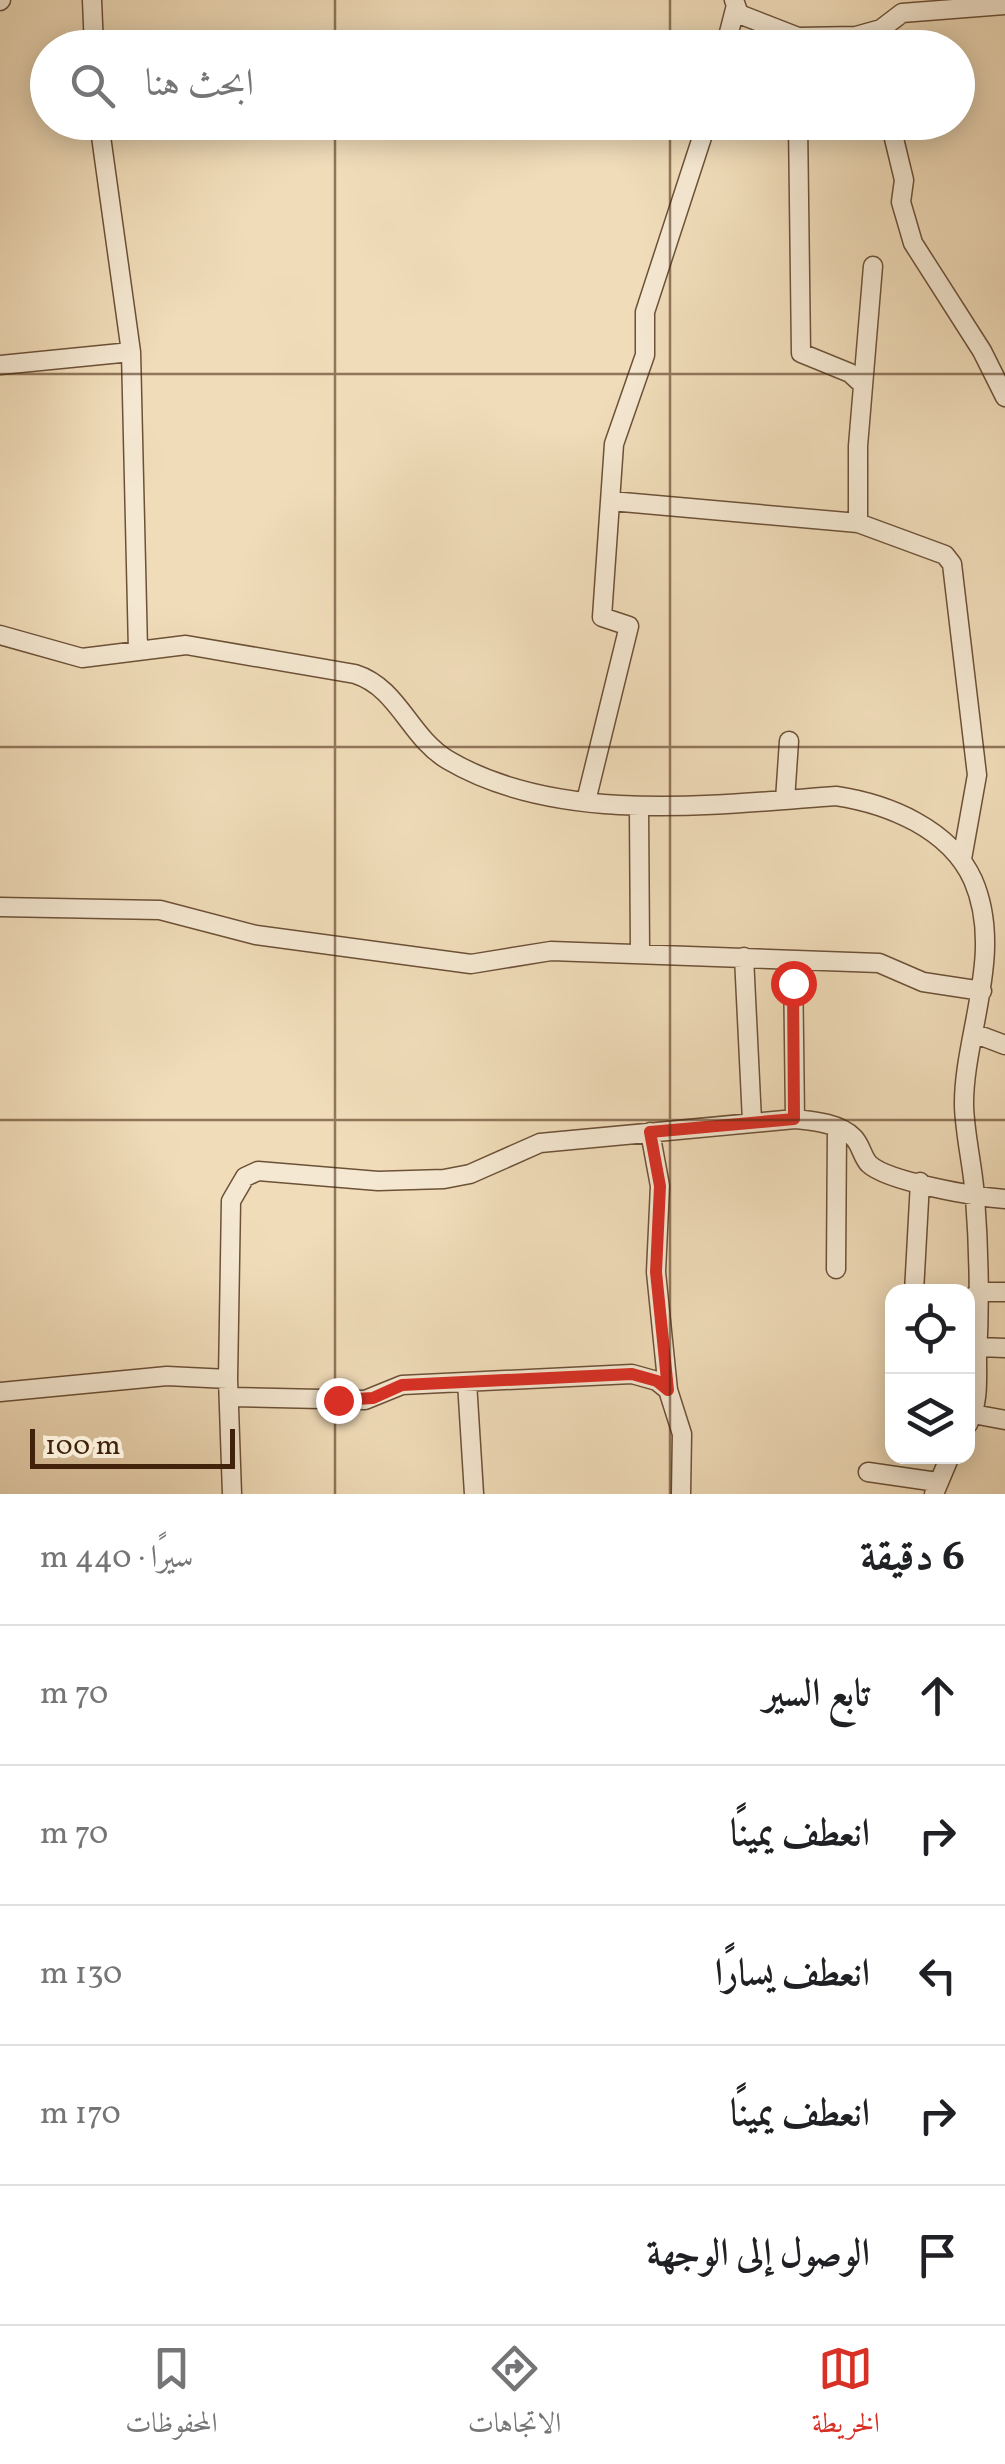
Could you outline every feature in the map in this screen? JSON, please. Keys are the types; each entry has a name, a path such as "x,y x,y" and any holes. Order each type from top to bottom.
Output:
{"street":[{"path":"92,0 93,30"},
{"path":"874,30 902,13 1005,5"},
{"path":"731,30 740,6 779,30"},
{"path":"888,30 889,21"},
{"path":"100,140 132,352 138,650"},
{"path":"586,801 629,626 602,618 618,424 645,355 645,312 701,140"},
{"path":"798,140 801,354 850,373 863,385"},
{"path":"894,140 904,180 901,202 913,242 982,351 1005,397"},
{"path":"858,523 863,385 873,266"},
{"path":"0,365 132,352"},
{"path":"611,501 858,523 945,555 952,564 977,775 962,859"},
{"path":"0,635 82,658 186,645 372,680 388,692 426,743 448,760 525,788 586,801 639,809 836,796 868,801 934,833 962,859 975,884 982,918 982,991 964,1104 975,1197 975,1324"},
{"path":"785,800 789,741"},
{"path":"639,809 640,952"},
{"path":"0,906 144,908 256,935 454,963 550,950 879,963 922,982 982,991"},
{"path":"744,957 752,1121"},
{"path":"793,960 794,1119"},
{"path":"976,1034 1005,1045"},
{"path":"232,1494 232,1201 246,1177 273,1171 378,1181 444,1179 470,1174 540,1143 794,1119 838,1128 853,1137 870,1164 975,1197 1005,1199"},
{"path":"836,1268 838,1128"},
{"path":"650,1132 660,1186 656,1272 668,1390 682,1434 682,1494"},
{"path":"914,1284 920,1182"},
{"path":"978,1292 1005,1292"},
{"path":"975,1335 1005,1348"},
{"path":"0,1392 167,1376 230,1388 365,1400 402,1385 632,1374 657,1381 668,1390"},
{"path":"467,1382 474,1494"},
{"path":"975,1419 1005,1420"},
{"path":"868,1472 936,1488 946,1464"}],"route":[{"path":"338,1400 365,1400 402,1385 632,1374 657,1381 668,1390 656,1272 660,1186 650,1132 794,1119 793,983"}]}
